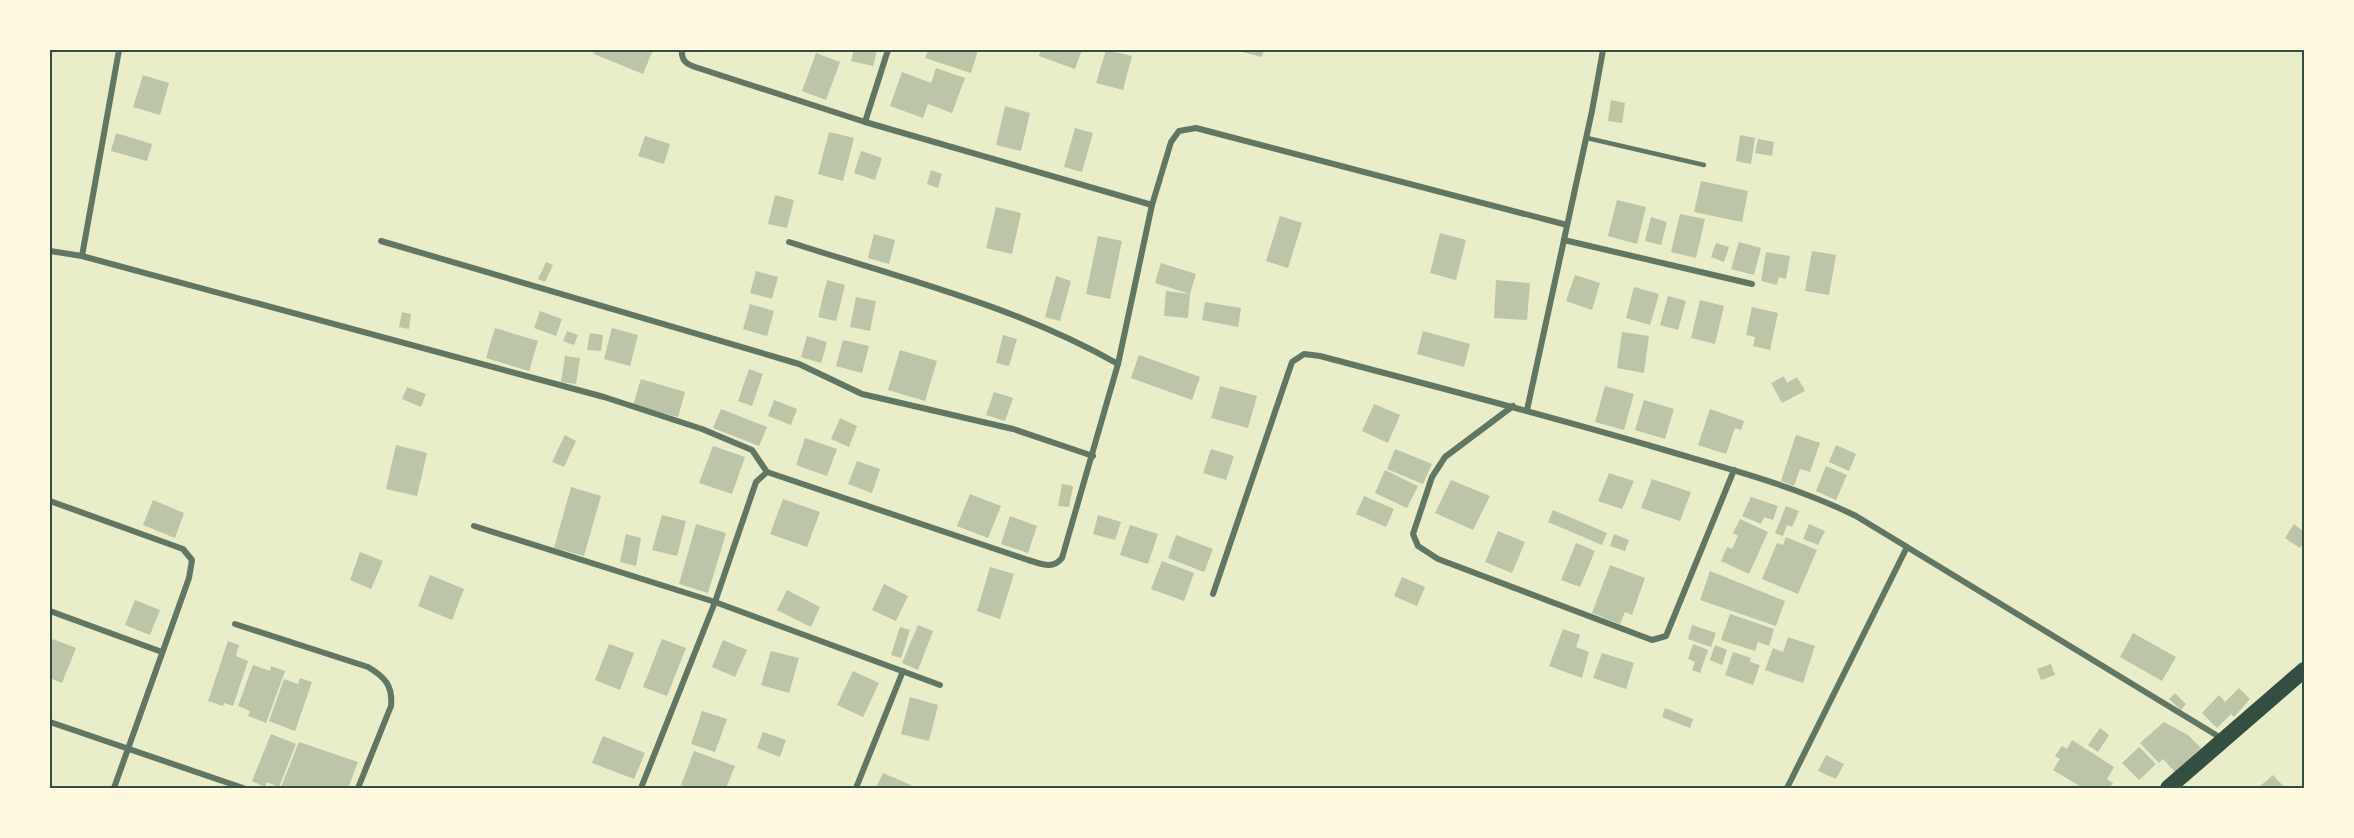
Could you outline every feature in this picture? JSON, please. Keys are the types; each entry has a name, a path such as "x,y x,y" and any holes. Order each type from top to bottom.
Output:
{"highway":[{"path":"2168,789 2303,675"}],"street":[{"path":"82,256 119,50"},
{"path":"682,50 683,59 687,65 866,122 1152,205"},
{"path":"866,122 888,50"},
{"path":"1527,410 1587,138 1603,50"},
{"path":"50,251 82,256 604,397 702,429 752,450 767,472 1049,566 1057,565 1065,552 1118,364 1152,205 1174,136 1179,131 1196,128 1567,225"},
{"path":"1564,240 1752,284"},
{"path":"381,241 798,364 862,394 1013,429 1093,456"},
{"path":"789,243 1023,317 1077,340 1118,364"},
{"path":"1213,594 1292,362 1304,354 1320,356 1527,410 1734,471 1829,503 1907,547 2224,740"},
{"path":"1513,406 1444,457 1432,477 1413,534 1418,546 1438,559 1652,640 1666,636 1734,471"},
{"path":"641,789 715,602 756,482 767,472"},
{"path":"50,501 183,549 188,554 193,567 114,789"},
{"path":"474,526 715,602 940,685"},
{"path":"1787,788 1907,547"},
{"path":"50,611 162,652"},
{"path":"235,624 368,668 381,674 388,683 392,695 391,706 358,789"},
{"path":"856,789 903,672"},
{"path":"50,722 243,789"}],"lane":[{"path":"1587,138 1704,165"}],"building":[{"path":"596,50 653,50 643,74 594,54"},
{"path":"854,50 877,50 873,66 851,61"},
{"path":"928,50 978,50 971,73 925,58"},
{"path":"1041,50 1082,50 1075,69 1039,56"},
{"path":"1106,50 1132,56 1123,90 1096,83"},
{"path":"1235,50 1263,50 1262,57"},
{"path":"816,53 840,62 826,100 802,91"},
{"path":"936,68 965,78 952,113 928,104 923,118 890,106 902,72 931,83"},
{"path":"143,75 169,83 160,115 133,107"},
{"path":"1611,100 1625,103 1622,123 1608,121"},
{"path":"1005,106 1030,113 1021,151 996,145"},
{"path":"1075,128 1093,133 1082,172 1064,167"},
{"path":"829,132 854,138 843,181 818,174"},
{"path":"116,133 152,144 147,161 111,151"},
{"path":"1740,135 1755,138 1751,164 1736,161"},
{"path":"645,136 670,144 664,164 638,156"},
{"path":"1758,139 1774,142 1772,156 1755,153"},
{"path":"861,151 882,158 875,180 854,173"},
{"path":"931,170 942,174 938,188 927,184"},
{"path":"1701,181 1748,191 1742,222 1694,212"},
{"path":"775,195 794,200 787,228 768,224"},
{"path":"1617,200 1646,207 1637,244 1608,236"},
{"path":"996,207 1021,213 1012,254 986,248"},
{"path":"1680,214 1705,219 1696,258 1671,252"},
{"path":"1280,216 1302,223 1288,268 1266,261"},
{"path":"1651,217 1667,222 1661,245 1645,241"},
{"path":"1440,233 1466,240 1456,280 1430,273"},
{"path":"874,234 895,240 889,264 868,258"},
{"path":"1098,236 1122,241 1110,299 1086,294"},
{"path":"1739,242 1761,248 1754,275 1731,269"},
{"path":"1716,243 1729,247 1724,262 1711,257"},
{"path":"1812,251 1836,255 1829,295 1805,291"},
{"path":"1766,252 1790,256 1786,279 1779,277 1777,285 1761,281"},
{"path":"546,262 553,265 545,282 538,279"},
{"path":"1161,263 1196,274 1190,294 1155,283"},
{"path":"756,271 778,277 772,299 750,293"},
{"path":"1575,275 1600,283 1592,310 1566,301"},
{"path":"1056,276 1071,281 1060,321 1045,317"},
{"path":"827,280 845,285 836,321 818,317"},
{"path":"1496,280 1530,283 1527,320 1494,318"},
{"path":"1634,287 1659,294 1650,325 1626,318"},
{"path":"1166,291 1190,294 1188,318 1164,316"},
{"path":"1668,296 1686,301 1678,330 1660,325"},
{"path":"856,297 876,301 870,331 850,327"},
{"path":"1700,300 1724,306 1715,344 1691,338"},
{"path":"1205,302 1241,308 1238,327 1202,320"},
{"path":"750,304 774,311 767,336 743,329"},
{"path":"1752,307 1778,313 1770,350 1753,346 1755,337 1746,335"},
{"path":"540,311 562,319 556,336 534,328"},
{"path":"402,312 411,314 409,329 399,327"},
{"path":"495,328 538,341 529,371 486,358"},
{"path":"612,328 638,335 630,366 604,359"},
{"path":"567,331 578,335 574,345 563,341"},
{"path":"1423,331 1470,344 1464,367 1417,354"},
{"path":"1622,332 1649,336 1644,373 1617,368"},
{"path":"590,333 603,335 601,351 587,350"},
{"path":"1003,335 1017,339 1009,366 996,363"},
{"path":"807,336 827,342 821,363 801,357"},
{"path":"843,340 869,346 862,373 836,366"},
{"path":"900,350 937,361 925,401 888,390"},
{"path":"1139,355 1200,377 1192,400 1131,378"},
{"path":"565,356 580,358 576,384 561,382"},
{"path":"749,369 763,374 752,406 738,401"},
{"path":"1784,376 1787,383 1797,377 1805,391 1782,403 1771,383"},
{"path":"641,379 685,392 678,417 633,405"},
{"path":"1220,386 1257,396 1248,428 1211,418"},
{"path":"1605,386 1634,394 1624,430 1595,422"},
{"path":"407,387 426,394 421,407 402,399"},
{"path":"994,392 1013,398 1005,421 986,415"},
{"path":"774,400 797,409 791,425 768,416"},
{"path":"1644,400 1674,409 1665,439 1635,430"},
{"path":"1374,404 1400,415 1388,443 1362,431"},
{"path":"721,409 767,427 759,446 713,428"},
{"path":"1710,409 1744,421 1741,430 1735,428 1726,454 1698,445"},
{"path":"840,418 857,426 849,447 831,439"},
{"path":"565,435 576,441 564,467 552,462"},
{"path":"1796,435 1820,443 1810,472 1800,469 1794,486 1781,481"},
{"path":"805,438 837,449 827,476 796,465"},
{"path":"396,445 427,453 417,496 386,489"},
{"path":"1836,445 1856,454 1849,471 1829,462"},
{"path":"713,446 745,457 732,494 699,483"},
{"path":"1211,449 1234,456 1226,480 1203,473"},
{"path":"1395,449 1432,464 1423,484 1387,469"},
{"path":"857,461 880,469 872,493 848,484"},
{"path":"1826,466 1847,475 1836,500 1816,491"},
{"path":"1385,470 1418,486 1407,508 1375,493"},
{"path":"1609,473 1634,481 1622,509 1598,501"},
{"path":"1652,479 1691,492 1680,521 1641,508"},
{"path":"1451,480 1490,496 1473,530 1435,513"},
{"path":"1062,484 1073,486 1069,507 1058,506"},
{"path":"571,487 601,496 584,556 554,548"},
{"path":"970,494 1001,506 988,538 957,526"},
{"path":"1364,496 1394,509 1386,527 1356,514"},
{"path":"1751,497 1778,506 1773,520 1764,517 1761,524 1742,516"},
{"path":"783,499 820,512 807,547 770,534"},
{"path":"153,500 184,513 175,538 143,525"},
{"path":"1786,506 1799,511 1792,527 1787,525 1783,536 1775,533"},
{"path":"1553,510 1607,533 1602,545 1548,522"},
{"path":"662,515 686,521 677,556 652,550"},
{"path":"1098,515 1121,522 1115,540 1093,534"},
{"path":"1010,516 1037,526 1028,553 1001,544"},
{"path":"1740,519 1768,532 1749,574 1721,561 1727,547 1732,549 1738,536 1733,533"},
{"path":"696,524 726,533 708,593 679,584"},
{"path":"1809,524 1825,531 1818,545 1803,539"},
{"path":"2294,524 2304,532 2304,542 2300,548 2285,538"},
{"path":"1130,525 1158,534 1148,564 1120,555"},
{"path":"1498,531 1525,542 1512,573 1485,562"},
{"path":"626,534 641,538 636,566 620,562"},
{"path":"1614,534 1629,540 1625,551 1610,546"},
{"path":"1176,535 1213,549 1204,572 1168,558"},
{"path":"1786,537 1817,550 1798,594 1762,579 1777,543 1783,545"},
{"path":"1576,543 1595,551 1580,587 1561,580"},
{"path":"360,552 383,561 371,589 350,580"},
{"path":"1162,561 1194,573 1184,601 1151,589"},
{"path":"1610,565 1645,578 1632,615 1625,612 1620,624 1592,613"},
{"path":"990,567 1014,574 1000,619 977,611"},
{"path":"1710,571 1785,601 1776,626 1700,600"},
{"path":"430,575 464,589 452,620 418,606"},
{"path":"1402,577 1425,587 1417,606 1394,596"},
{"path":"884,584 908,596 896,621 872,610"},
{"path":"787,590 820,607 811,627 777,610"},
{"path":"135,600 160,610 150,635 125,625"},
{"path":"1730,614 1774,629 1769,646 1758,642 1755,651 1721,640"},
{"path":"918,625 933,631 918,670 902,663"},
{"path":"1692,625 1716,633 1711,647 1688,639"},
{"path":"900,627 910,630 901,658 891,655"},
{"path":"1563,629 1580,635 1576,647 1589,652 1582,678 1549,666"},
{"path":"2133,633 2176,657 2162,681 2120,657"},
{"path":"1788,637 1815,646 1803,683 1765,670 1773,648 1783,652"},
{"path":"53,639 76,648 62,683 50,678 50,649"},
{"path":"662,639 686,648 667,696 643,687"},
{"path":"723,640 747,650 735,677 712,667"},
{"path":"228,641 239,645 236,656 248,661 233,706 224,703 223,706 208,701"},
{"path":"609,644 634,653 620,690 595,680"},
{"path":"1693,644 1708,650 1700,673 1692,670 1695,662 1688,659"},
{"path":"1715,645 1727,650 1722,665 1710,660"},
{"path":"771,651 799,658 789,693 761,685"},
{"path":"1733,652 1751,658 1750,662 1760,665 1753,685 1725,675"},
{"path":"1602,653 1634,663 1626,689 1593,678"},
{"path":"2051,664 2055,675 2041,680 2037,669"},
{"path":"253,665 270,671 271,666 285,671 266,723 248,716 250,711 238,706"},
{"path":"853,671 879,683 863,717 837,705"},
{"path":"300,678 312,682 295,731 269,721 284,679 298,684"},
{"path":"2239,688 2250,699 2234,717 2231,714 2217,728 2202,713 2219,695 2225,702"},
{"path":"2175,693 2186,704 2181,710 2169,699"},
{"path":"910,697 938,705 929,741 901,734"},
{"path":"1665,708 1693,719 1690,728 1662,717"},
{"path":"702,711 727,719 715,752 691,744"},
{"path":"2164,722 2188,735 2201,748 2175,772 2163,759 2159,763 2140,743"},
{"path":"2100,728 2109,735 2098,752 2088,745"},
{"path":"763,732 786,740 780,757 757,748"},
{"path":"271,734 296,744 279,787 267,782 265,787 252,781"},
{"path":"603,736 645,753 634,779 592,763"},
{"path":"2072,740 2114,767 2107,779 2113,783 2109,788 2083,788 2053,770 2060,759 2055,756 2062,746 2067,749"},
{"path":"299,742 358,762 348,788 281,787"},
{"path":"2139,747 2156,764 2139,780 2122,763"},
{"path":"694,751 735,766 726,788 690,788 681,785"},
{"path":"1826,755 1844,764 1836,779 1818,771"},
{"path":"883,773 911,785 909,788 876,788"},
{"path":"2273,775 2285,788 2258,788"}]}
